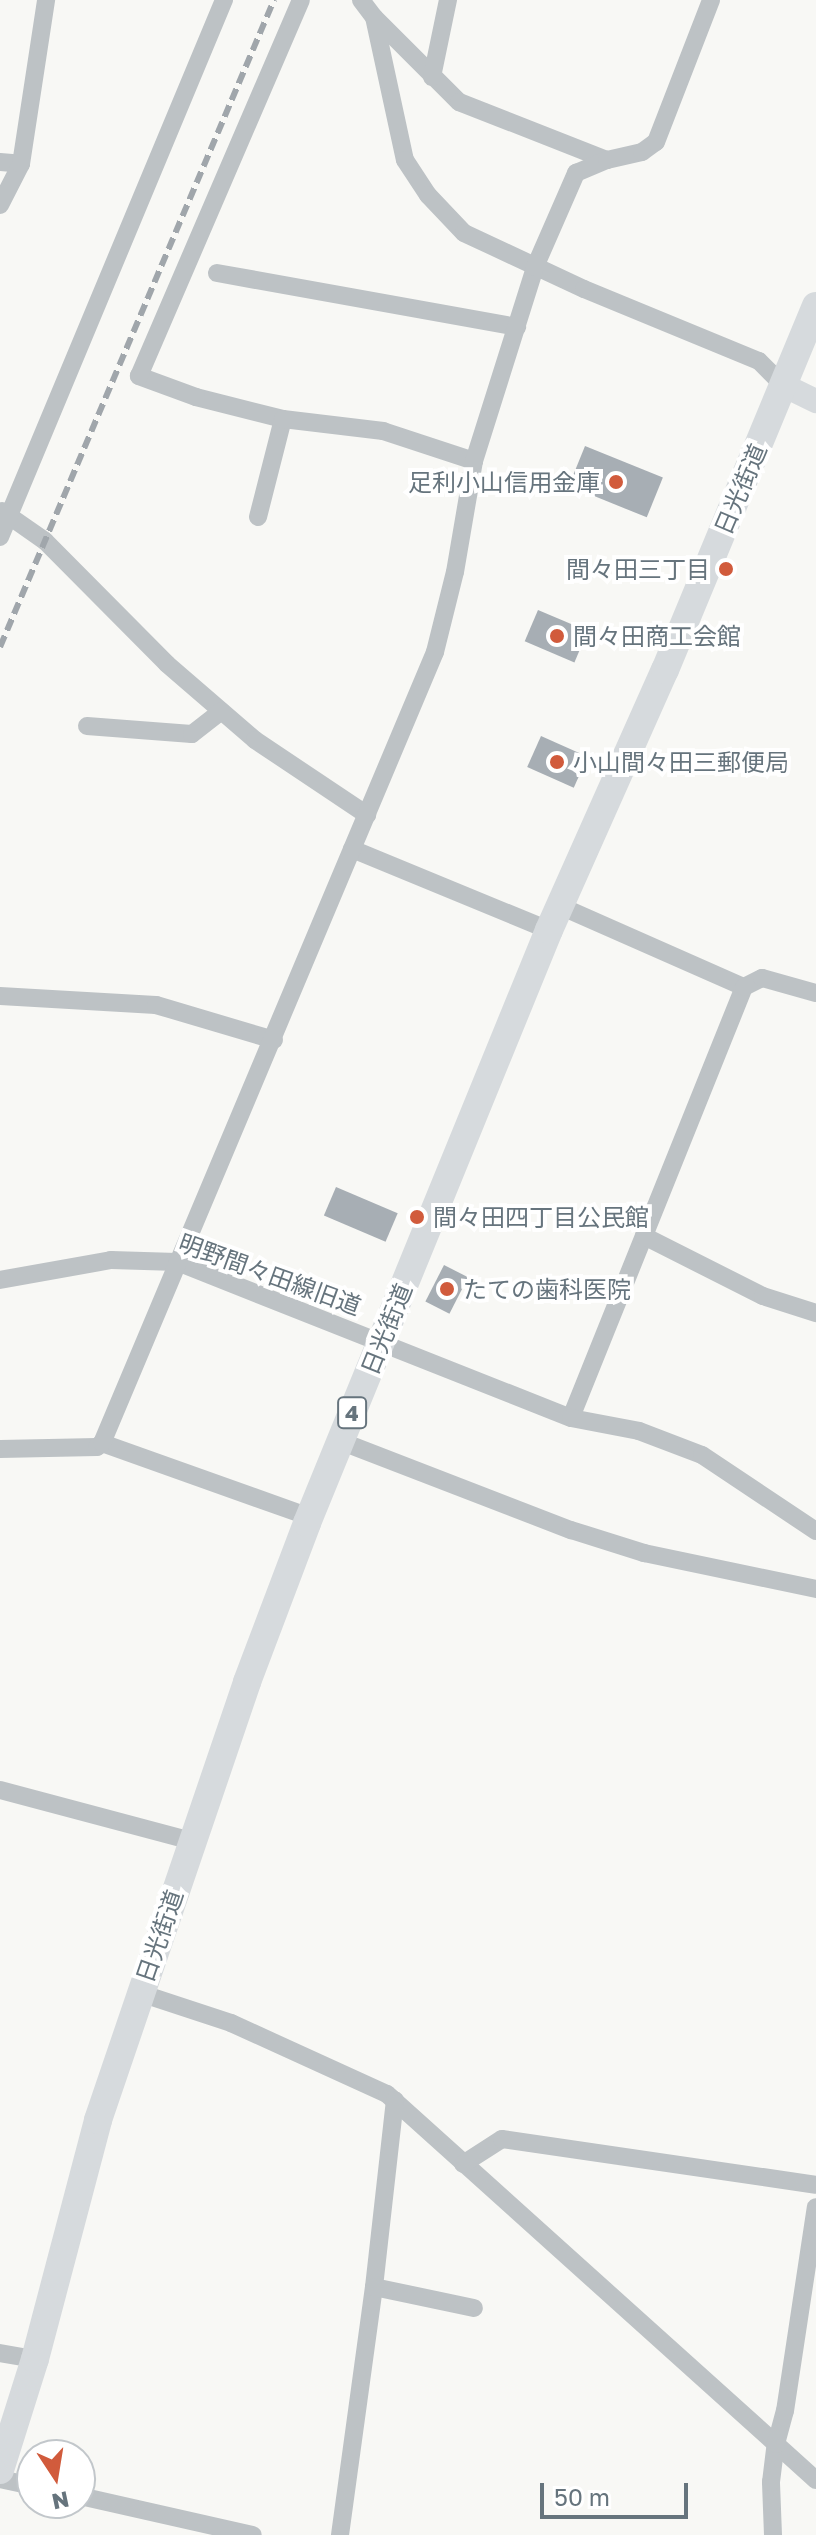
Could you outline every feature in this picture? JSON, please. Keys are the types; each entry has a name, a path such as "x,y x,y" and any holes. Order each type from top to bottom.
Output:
{"highway":[{"name":"日光街道","path":"0,2470 35,2359 98,2120 192,1841 310,1517 554,918 665,670 816,306"}],"main road":[{"path":"783,385 816,401"}],"street":[{"path":"0,205 21,164 46,0"},
{"path":"0,537 5,513 224,0"},
{"path":"301,0 139,376 196,397 283,419 383,431 474,461"},
{"path":"361,0 374,17 459,102 607,160"},
{"path":"432,77 448,0"},
{"path":"0,1449 97,1447 102,1443 435,652 455,572 474,461 535,267 576,173 607,160 642,152 656,142 711,0"},
{"path":"374,17 405,160 420,183 464,233 535,267 759,361 783,385"},
{"path":"0,162 21,164"},
{"path":"217,273 517,327"},
{"path":"258,517 283,419"},
{"path":"5,513 45,541 167,664 255,740 367,815"},
{"path":"87,726 192,734 221,711"},
{"path":"352,849 744,987"},
{"path":"571,1418 744,987 762,978 816,993"},
{"path":"0,996 156,1005 274,1040"},
{"path":"644,1236 763,1296 816,1313"},
{"name":"明野間々田線旧道","path":"0,1280 111,1260 177,1262 381,1340 571,1418 639,1431 702,1455 816,1531"},
{"path":"340,1441 600,1539 673,1559 816,1589"},
{"path":"102,1443 310,1517"},
{"path":"0,1790 192,1841"},
{"path":"140,1993 231,2023 387,2094 816,2480"},
{"path":"340,2535 374,2287 395,2100"},
{"path":"463,2164 502,2139 816,2185"},
{"path":"773,2535 771,2482 776,2444 807,2330 816,2207"},
{"path":"374,2287 474,2308"},
{"path":"0,2353 35,2359"},
{"path":"96,2500 253,2535"},
{"path":"166,2516 167,2535"}],"building":[{"name":"足利小山信用金庫","path":"585,446 663,477 647,517 569,486"},
{"name":"間々田商工会館","path":"538,610 588,631 574,662 525,641"},
{"name":"小山間々田三郵便局","path":"541,736 588,757 574,788 527,767"},
{"path":"336,1187 398,1213 386,1242 324,1216"},
{"name":"たての歯科医院","path":"444,1265 468,1277 449,1314 425,1302"}],"railway":[{"path":"0,647 274,0"}],"place":[{"name":"足利小山信用金庫","path":"616,482"},
{"name":"間々田三丁目","path":"726,569"},
{"name":"間々田商工会館","path":"557,636"},
{"name":"小山間々田三郵便局","path":"557,762"},
{"name":"間々田四丁目公民館","path":"417,1217"},
{"name":"たての歯科医院","path":"447,1289"}]}
